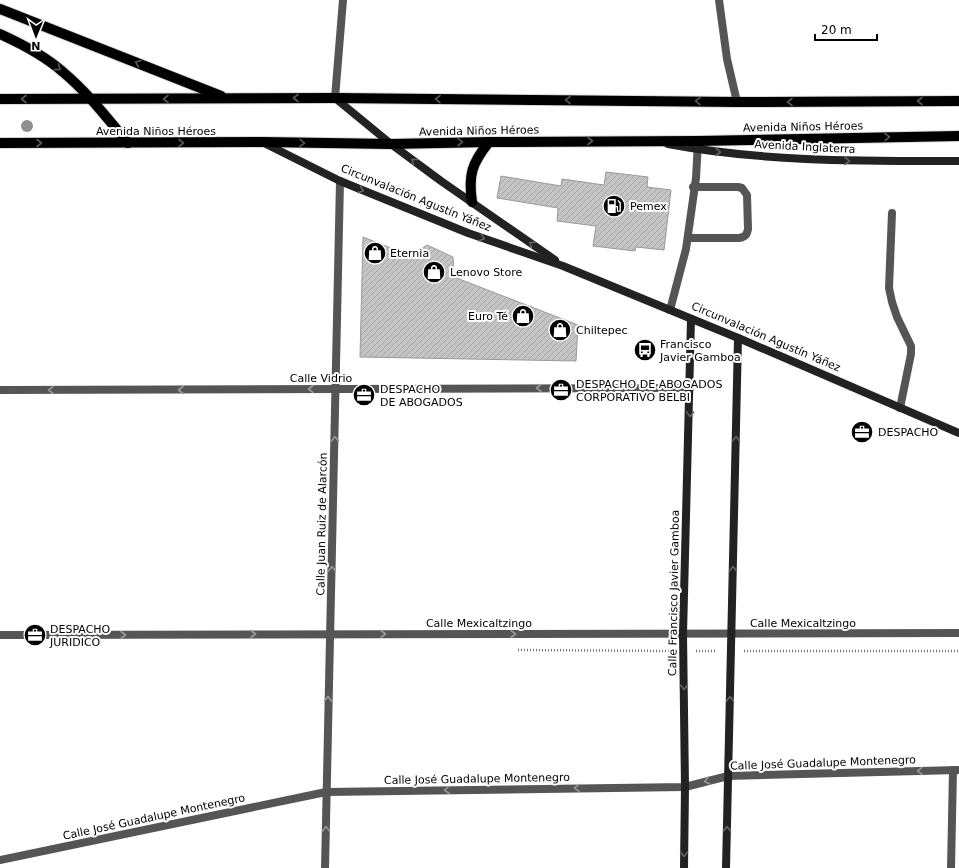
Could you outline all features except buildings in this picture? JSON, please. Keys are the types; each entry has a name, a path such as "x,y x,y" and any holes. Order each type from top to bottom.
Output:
{"main road":[{"path":"0,9 226,98"},
{"path":"0,34 38,53 63,72 91,99 128,143"},
{"path":"0,99 335,98 737,102 959,101"},
{"name":"Avenida Niños Héroes","path":"0,143 263,142 391,144 652,141 698,145 959,136"},
{"path":"472,202 470,186 472,170 479,155 489,142"}],"street":[{"path":"335,98 343,0"},
{"path":"720,0 727,59 737,102"},
{"name":"Circunvalación Agustín Yáñez","path":"335,98 391,144 441,181 564,266"},
{"name":"Circunvalación Agustín Yáñez","path":"263,142 340,181 468,233 564,266 738,338 959,433"},
{"path":"670,310 684,260 688,238 696,178 698,145"},
{"name":"Avenida Inglaterra","path":"698,145 802,160 959,161"},
{"name":"Calle Juan Ruiz de Alarcón","path":"325,868 340,181"},
{"path":"688,238 739,238 744,237 747,234 748,229 747,195 742,188 694,187"},
{"path":"892,213 889,288 897,317 911,346 911,354 900,408"},
{"name":"Calle Francisco Javier Gamboa","path":"684,868 685,787 683,634 691,319"},
{"path":"726,868 738,338"},
{"name":"Calle Vidrio","path":"0,390 690,388"},
{"name":"Calle Mexicaltzingo","path":"0,636 959,633"},
{"path":"951,868 956,770"},
{"name":"Calle José Guadalupe Montenegro","path":"0,860 326,792 685,787 728,776 956,770"}],"place":[{"name":"Pemex","path":"614,206"},
{"name":"Eternia","path":"375,253"},
{"name":"Lenovo Store","path":"434,272"},
{"name":"Euro Té","path":"523,316"},
{"name":"Chiltepec","path":"560,330"},
{"name":"Francisco Javier Gamboa","path":"645,350"},
{"name":"DESPACHO DE ABOGADOS CORPORATIVO BELBI","path":"561,390"},
{"name":"DESPACHO DE ABOGADOS","path":"364,395"},
{"name":"DESPACHO","path":"862,432"},
{"name":"DESPACHO JURIDICO","path":"35,635"}]}
